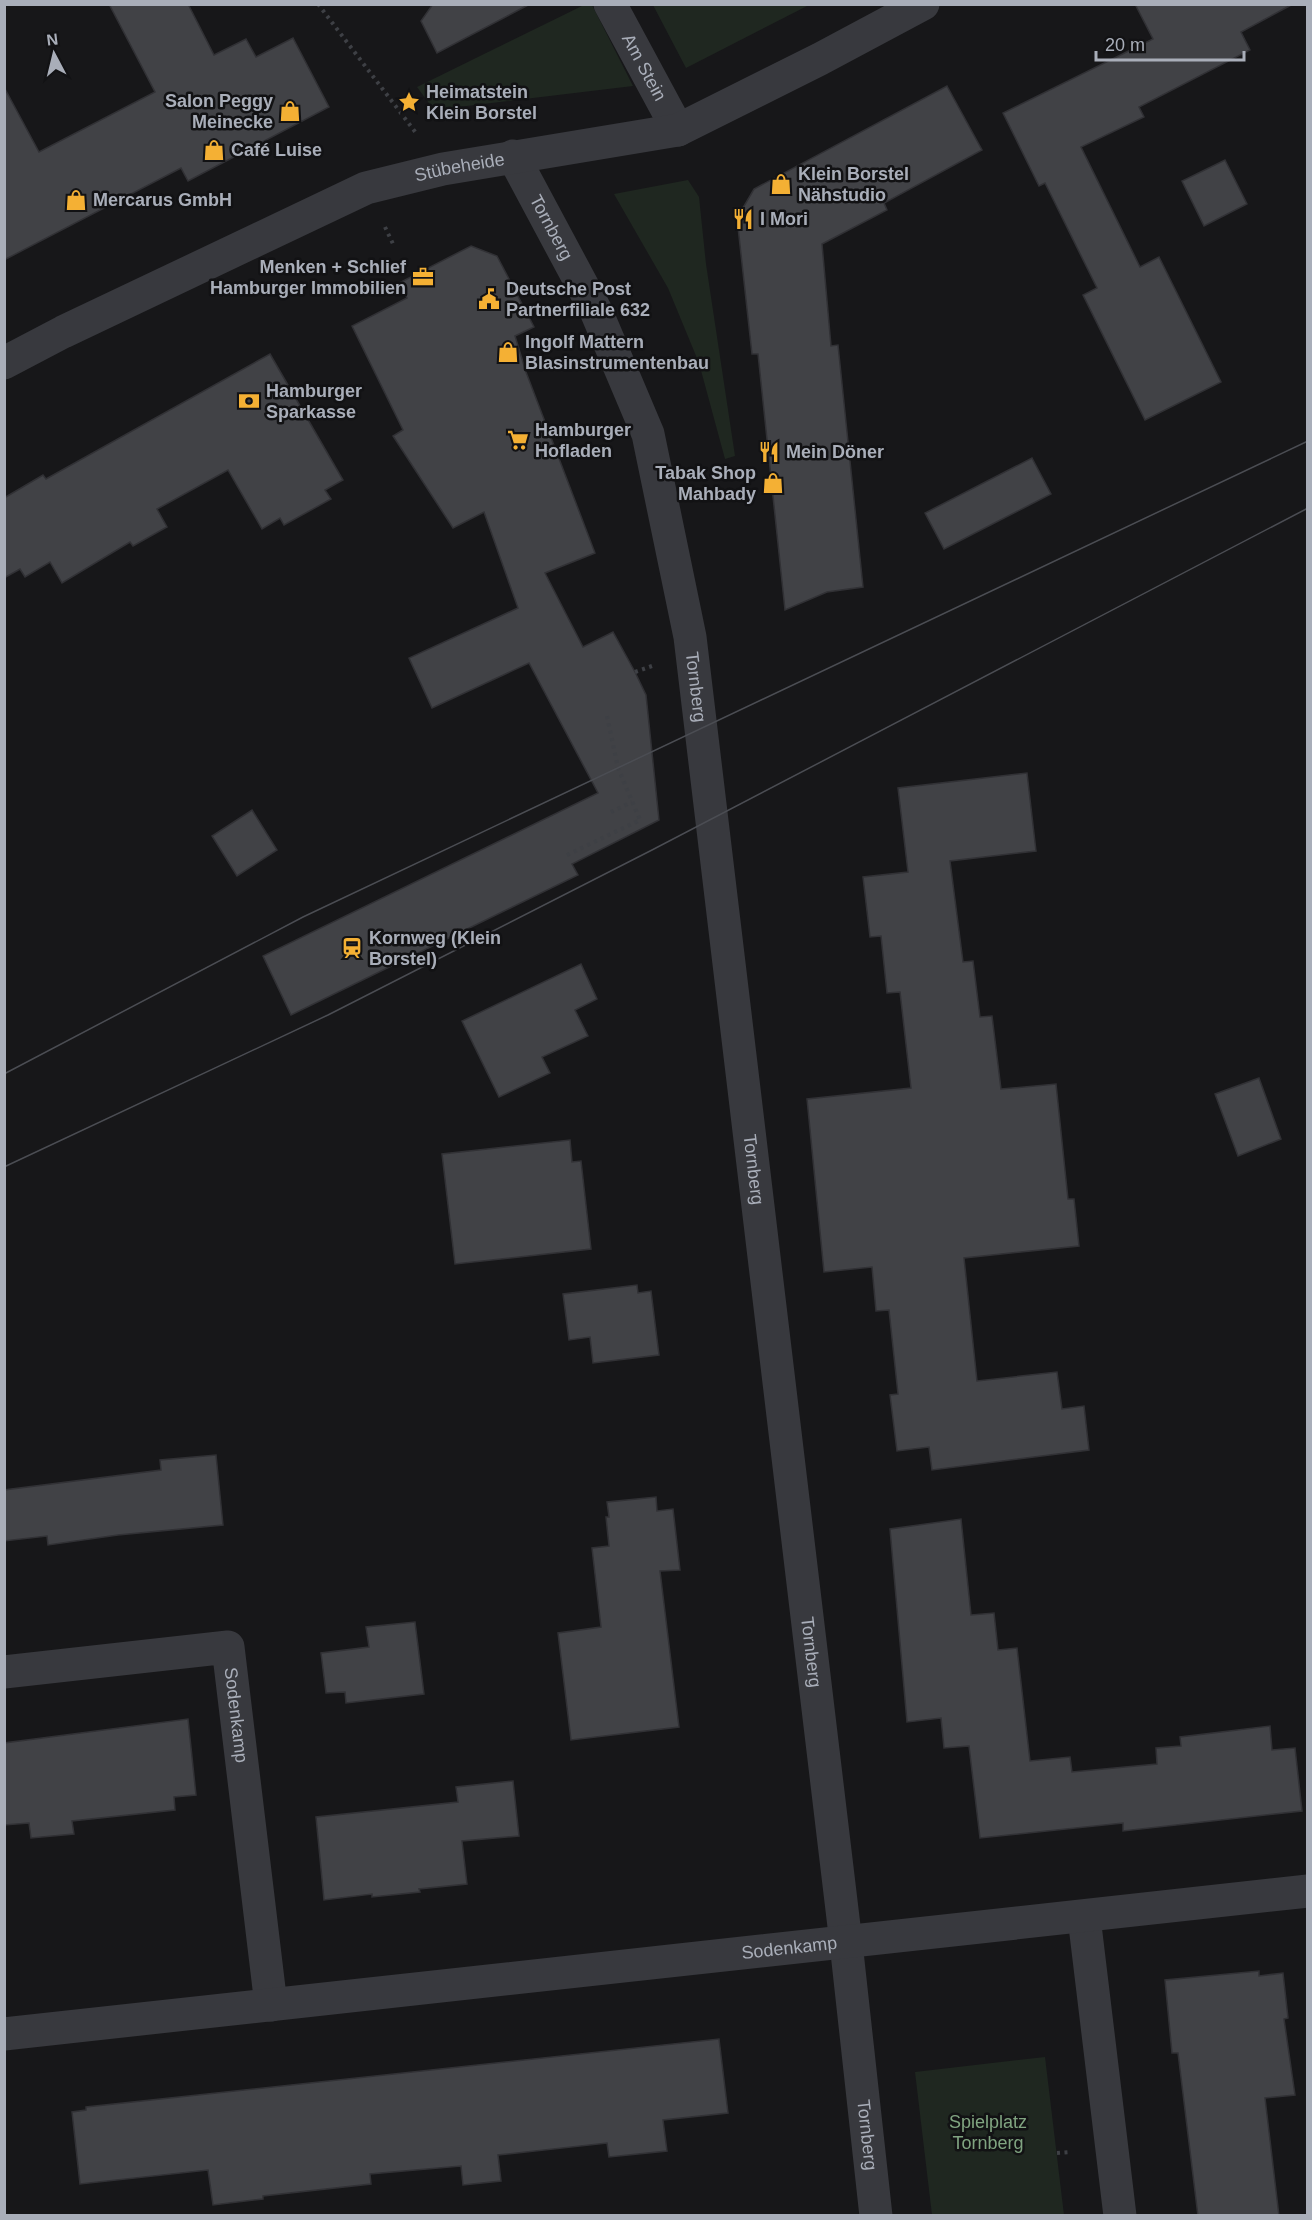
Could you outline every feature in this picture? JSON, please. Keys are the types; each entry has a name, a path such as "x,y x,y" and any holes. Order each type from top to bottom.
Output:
{"street":[{"name":"Am Stein","path":"610,4 678,130"},
{"name":"Stübeheide","path":"4,363 63,332 366,188 443,169 678,130 820,59 923,4"},
{"name":"Tornberg","path":"513,156 596,310 648,434 690,637 846,1944 876,2216"},
{"name":"Sodenkamp","path":"4,1672 228,1647 271,2005"},
{"name":"Sodenkamp","path":"4,2034 846,1944 1308,1891"},
{"path":"1084,1917 1120,2216"}],"path":[{"path":"318,4 443,169"},
{"path":"567,855 640,820 618,768 607,716"},
{"path":"611,812 632,802"}],"green space":[{"path":"586,4 592,5 633,86 434,110 417,87"},
{"path":"653,5 809,5 686,68"},
{"path":"688,180 699,197 706,264 735,456 725,459 699,363 668,288 614,194"},
{"name":"Spielplatz Tornberg","path":"1045,2057 1064,2215 932,2215 915,2072"}],"building":[{"path":"109,4 188,4 214,55 246,39 256,57 293,38 329,107 188,181 181,168 4,260 4,87 39,152 155,92"},
{"path":"433,4 530,4 437,53 421,21"},
{"path":"1135,4 1293,4 1241,32 1250,50 1139,107 1144,117 1081,147 1140,267 1159,257 1221,382 1145,420 1083,295 1097,288 1045,183 1039,186 1003,113 1153,39"},
{"path":"947,86 982,150 884,203 887,210 822,244 831,346 838,345 863,587 827,592 785,610 758,354 752,354 737,218 754,189"},
{"path":"1225,160 1247,204 1204,226 1182,181"},
{"path":"471,246 497,256 534,327 515,336 526,372 595,553 545,573 583,647 613,632 646,695 659,820 572,864 578,875 291,1015 263,956 598,793 529,663 432,708 409,658 518,608 484,512 453,528 393,436 403,430 352,326 407,298 399,283"},
{"path":"270,354 343,480 325,490 331,499 284,525 280,518 262,529 228,470 157,509 167,527 133,546 130,542 62,583 50,562 25,577 20,569 4,578 4,498 43,475 46,479"},
{"path":"1032,458 1051,494 944,549 925,513"},
{"path":"1027,773 1036,851 950,861 963,962 973,961 980,1017 992,1016 1001,1089 1056,1084 1068,1199 1074,1199 1079,1246 964,1258 977,1381 1057,1372 1062,1409 1084,1406 1089,1450 932,1470 929,1447 897,1451 890,1395 898,1394 889,1310 876,1311 872,1267 824,1272 807,1099 911,1088 900,992 887,993 881,936 870,937 863,877 908,872 898,788"},
{"path":"252,810 277,850 237,876 212,836"},
{"path":"581,964 597,999 575,1010 588,1036 542,1057 550,1073 499,1097 462,1021"},
{"path":"1259,1078 1281,1139 1238,1156 1215,1094"},
{"path":"570,1140 572,1162 581,1161 591,1249 455,1264 442,1154"},
{"path":"637,1285 638,1293 651,1291 659,1355 593,1363 590,1337 569,1340 563,1294"},
{"path":"216,1455 223,1525 118,1535 48,1545 47,1536 4,1541 4,1490 161,1470 160,1460"},
{"path":"656,1497 657,1511 673,1509 680,1570 660,1571 679,1727 571,1740 558,1633 601,1627 592,1548 609,1546 607,1502"},
{"path":"961,1519 971,1615 994,1613 998,1650 1017,1648 1030,1761 1070,1757 1072,1772 1157,1764 1156,1748 1181,1746 1180,1737 1270,1726 1272,1750 1295,1748 1302,1811 1123,1831 1123,1823 980,1838 969,1746 944,1748 941,1718 907,1722 890,1529"},
{"path":"415,1622 424,1694 346,1703 345,1692 326,1693 321,1653 369,1647 366,1627"},
{"path":"188,1719 196,1795 174,1797 175,1810 72,1821 74,1834 31,1838 29,1823 4,1825 4,1743"},
{"path":"513,1781 519,1836 462,1841 467,1884 419,1889 420,1892 372,1897 372,1894 324,1900 316,1817 458,1802 456,1787"},
{"path":"1259,1971 1259,1976 1283,1973 1288,2018 1284,2019 1295,2095 1265,2098 1279,2216 1198,2216 1178,2053 1172,2053 1165,1980"},
{"path":"719,2039 728,2113 663,2120 667,2151 609,2157 607,2143 498,2155 501,2181 463,2185 461,2166 370,2174 371,2184 263,2196 263,2199 213,2205 208,2170 80,2184 72,2112 86,2110 86,2107"}],"tram line":[{"path":"4,1074 303,917 1308,441"},
{"path":"4,1167 328,1015 652,850 1308,508"}],"place":[{"name":"Heimatstein Klein Borstel","path":"409,102"},
{"name":"Salon Peggy Meinecke","path":"290,111"},
{"name":"Café Luise","path":"214,150"},
{"name":"Klein Borstel Nähstudio","path":"781,184"},
{"name":"Mercarus GmbH","path":"76,200"},
{"name":"I Mori","path":"743,219"},
{"name":"Menken + Schlief Hamburger Immobilien","path":"423,277"},
{"name":"Deutsche Post Partnerfiliale 632","path":"489,299"},
{"name":"Ingolf Mattern Blasinstrumentenbau","path":"508,352"},
{"name":"Hamburger Sparkasse","path":"249,401"},
{"name":"Hamburger Hofladen","path":"518,440"},
{"name":"Mein Döner","path":"769,452"},
{"name":"Tabak Shop Mahbady","path":"773,483"},
{"name":"Kornweg (Klein Borstel)","path":"352,948"}]}
